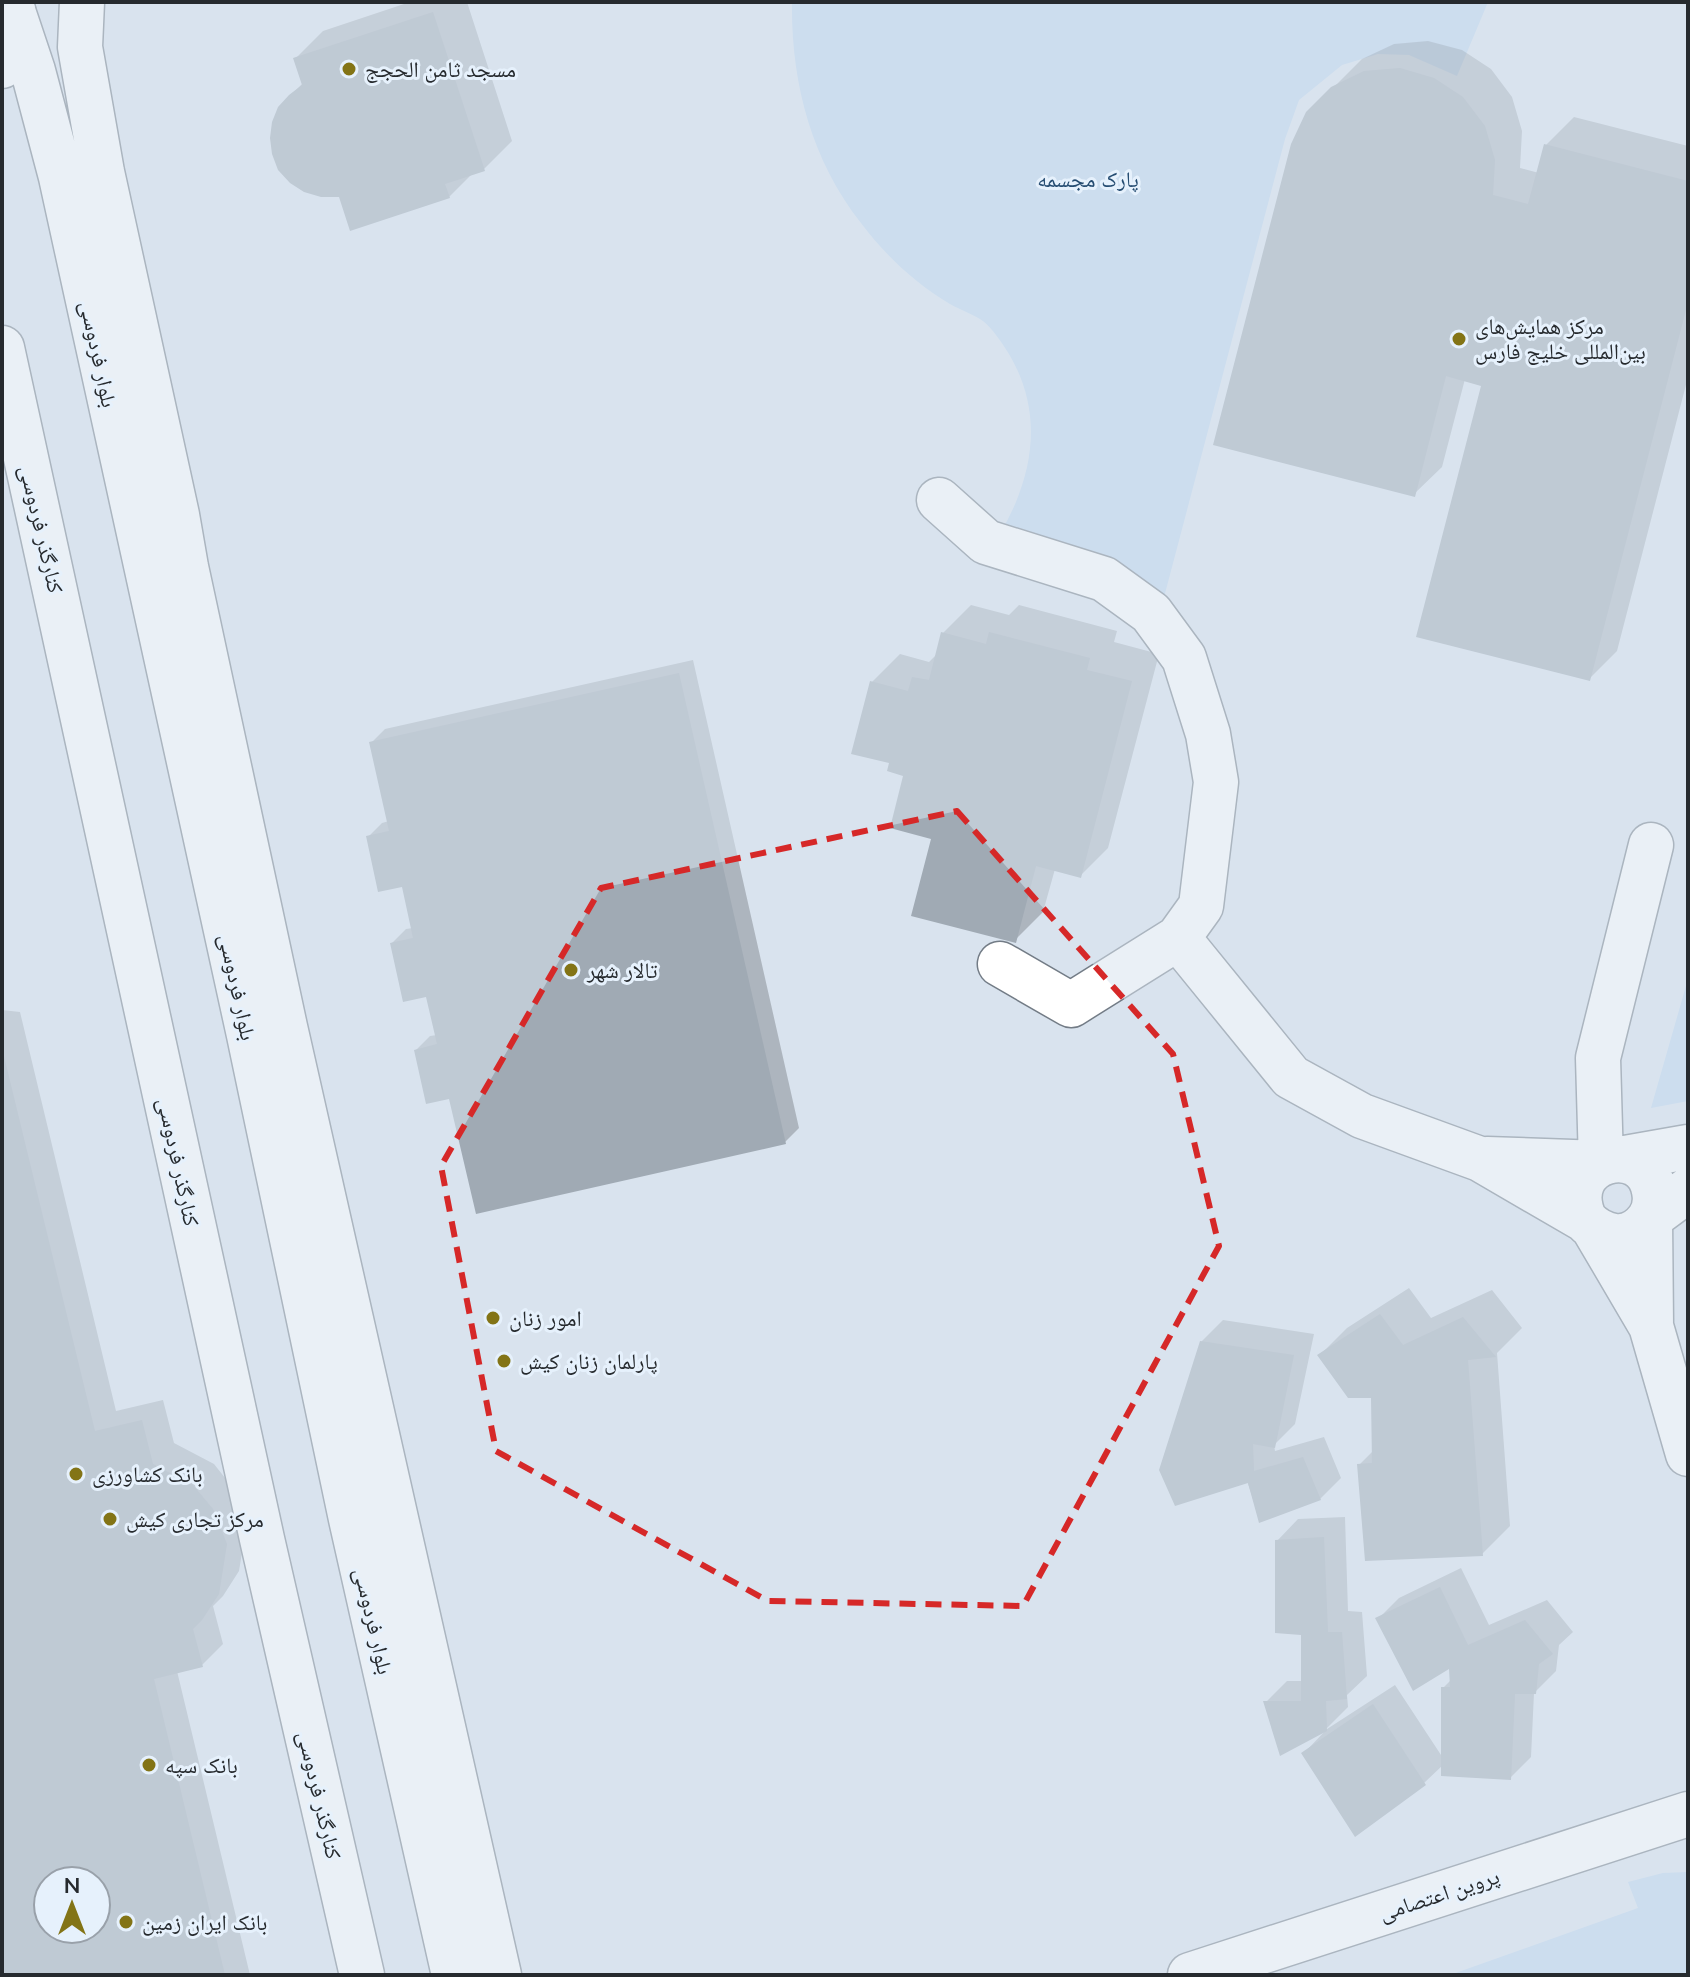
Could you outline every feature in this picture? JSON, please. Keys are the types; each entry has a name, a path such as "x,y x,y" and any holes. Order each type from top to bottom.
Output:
{"street":[{"name":"بلوار فردوسی","path":"82,2 80,47 102,172 288,1042 499,1975"},
{"name":"بلوار فردوسی","path":"12,6 61,177 249,1035 351,1519 454,1975"},
{"path":"2,66 12,6"},
{"name":"کنارگذر فردوسی","path":"2,348 262,1539 362,1975"},
{"path":"939,500 986,542 1104,579 1151,613 1184,658 1208,734 1216,782 1201,906 1178,938 1071,1005 1000,964"},
{"path":"1607,1162 1598,1058 1651,845"},
{"path":"1178,938 1291,1077 1362,1116 1480,1159 1606,1235 1619,1237 1632,1234 1688,1190"},
{"path":"1688,1147 1607,1162 1590,1171 1582,1181 1578,1194 1579,1208 1651,1326 1688,1454"},
{"path":"1480,1159 1607,1162 1637,1165 1646,1173 1653,1183 1655,1195 1655,1207 1650,1218 1651,1326"},
{"name":"پروین اعتصامی","path":"1190,1975 1685,1805"}],"highlighted area":[{"path":"957,811 1173,1054 1219,1246 1023,1606 768,1601 496,1451 441,1166 601,888"}],"green space":[{"name":"پارک مجسمه","path":"792,2 1488,2 1457,76 1409,55 1378,54 1342,65 1299,100 1285,139 1163,601 1001,532 1021,488 1030,444 1031,421 1020,376 987,324 937,296 902,268 870,235 844,198 829,173 807,118 795,61"},
{"path":"1688,979 1688,1101 1651,1108"},
{"path":"1688,1872 1688,1975 1450,1975 1638,1908 1628,1882 1663,1873"}],"building":[{"path":"433,12 485,171 445,184 450,198 350,231 339,197 321,197 304,192 278,170 272,154 272,122 278,107 302,85 293,58"},
{"name":"مرکز همایش‌های بین‌المللی خلیج فارس","path":"1400,68 1434,78 1463,97 1485,126 1495,160 1493,195 1528,204 1544,144 1688,181 1688,302 1590,681 1416,637 1481,386 1446,376 1415,497 1213,445 1291,144 1306,112 1331,87 1364,71"},
{"path":"941,632 986,644 989,632 1090,658 1087,670 1132,681 1081,878 1036,866 1016,943 911,916 931,839 890,828 903,776 887,771 889,763 851,754 870,681 908,691 912,677 929,680"},
{"name":"تالار شهر","path":"679,673 786,1144 476,1214 449,1099 426,1104 414,1050 437,1044 426,997 403,1002 390,943 413,938 402,887 378,892 366,836 389,831 369,742"},
{"name":"مرکز تجاری کیش","path":"2,1048 95,1431 142,1420 153,1464 193,1485 213,1509 227,1544 219,1594 193,1629 203,1667 154,1679 225,1975 2,1975"},
{"path":"1380,1314 1403,1345 1463,1317 1496,1357 1468,1360 1483,1556 1365,1561 1357,1464 1372,1463 1371,1398 1348,1398 1317,1355"},
{"path":"1200,1341 1294,1355 1275,1448 1253,1444 1254,1471 1303,1457 1321,1500 1259,1523 1248,1483 1175,1506 1159,1470"},
{"path":"1324,1537 1328,1632 1342,1632 1347,1699 1326,1701 1327,1731 1280,1756 1263,1701 1301,1701 1301,1635 1275,1633 1275,1540"},
{"path":"1440,1587 1468,1645 1525,1620 1553,1654 1539,1664 1536,1694 1515,1694 1511,1780 1441,1776 1441,1687 1450,1687 1449,1669 1413,1691 1375,1618"},
{"path":"1373,1704 1426,1785 1355,1837 1301,1753"}],"place":[{"name":"مسجد ثامن الحجج","path":"349,69"},
{"name":"مرکز همایش‌های بین‌المللی خلیج فارس","path":"1459,339"},
{"name":"تالار شهر","path":"571,970"},
{"name":"امور زنان","path":"493,1318"},
{"name":"پارلمان زنان کیش","path":"504,1361"},
{"name":"بانک کشاورزی","path":"76,1474"},
{"name":"مرکز تجاری کیش","path":"110,1519"},
{"name":"بانک سپه","path":"149,1765"},
{"name":"بانک ایران زمین","path":"126,1922"}]}
